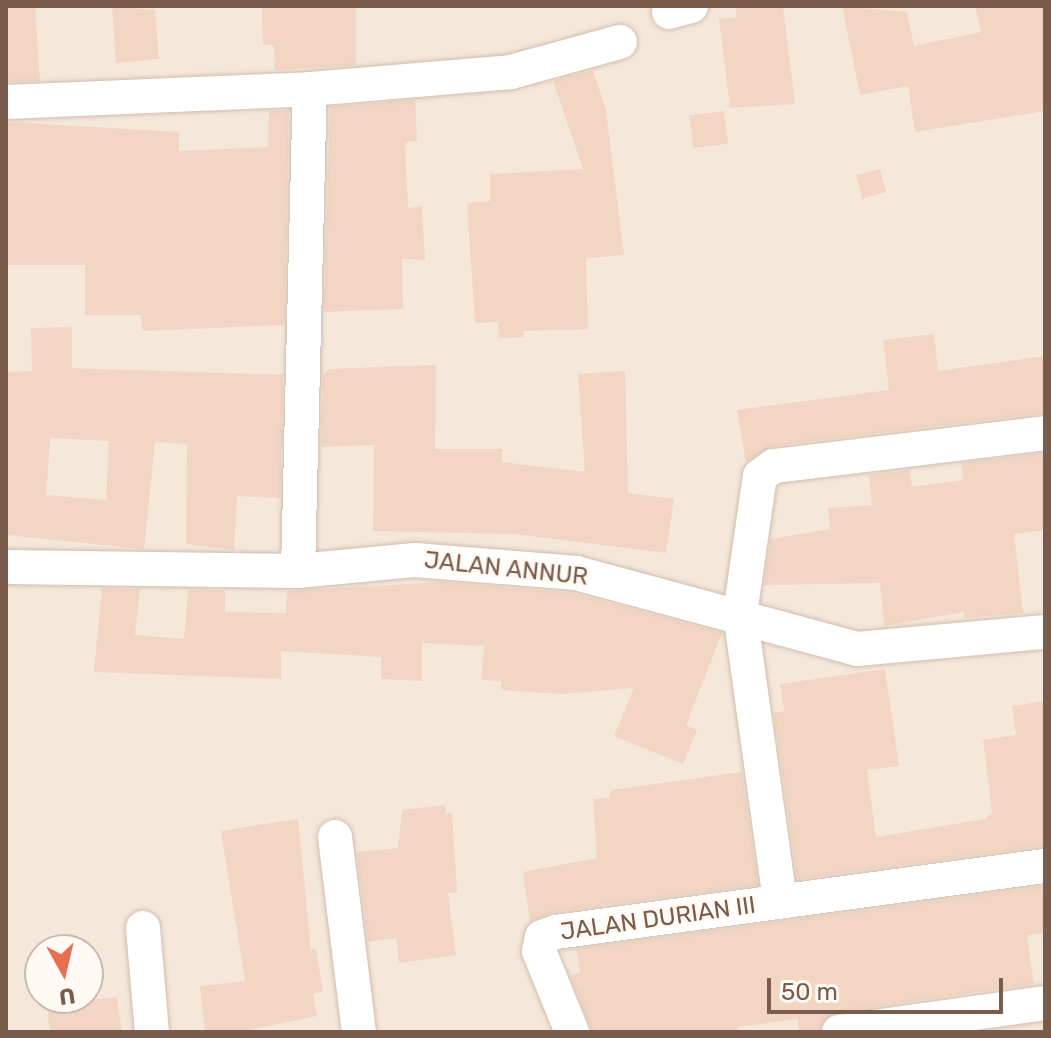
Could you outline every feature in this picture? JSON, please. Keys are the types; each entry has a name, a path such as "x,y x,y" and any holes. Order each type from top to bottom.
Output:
{"street":[{"path":"6,102 310,89 511,72 620,42"},
{"path":"298,571 310,89"},
{"path":"1045,433 766,470 755,495 740,614 780,901 1045,866"},
{"name":"JALAN ANNUR","path":"6,567 298,571 415,560 576,573 740,614 857,649 1045,632"},
{"path":"335,837 359,1032"},
{"name":"JALAN DURIAN III","path":"572,1032 539,951 542,937 780,901"},
{"path":"143,928 152,1032"},
{"path":"839,1032 1045,1003"}],"shaded area":[{"path":"6,6 1045,6 1045,1032 6,1032"}],"building":[{"path":"6,6 35,6 40,81 6,82"},
{"path":"112,6 155,10 159,59 116,63"},
{"path":"262,6 356,6 356,65 275,70 274,45 263,45"},
{"path":"735,6 783,6 795,104 730,108 719,19 737,17"},
{"path":"842,6 907,12 914,46 981,32 975,6 1045,6 1045,111 915,132 908,86 860,95"},
{"path":"593,70 606,110 624,255 586,258 588,329 523,331 524,337 499,338 498,322 475,323 467,203 490,201 490,174 583,169 553,81"},
{"path":"415,100 417,141 405,142 408,208 422,206 425,260 402,259 403,309 324,312 330,107"},
{"path":"289,110 284,325 142,331 141,315 85,315 85,265 6,265 6,122 179,132 179,151 268,147 269,111"},
{"path":"724,111 728,144 693,148 689,115"},
{"path":"880,169 886,192 862,199 856,175"},
{"path":"72,327 72,368 283,375 280,498 237,496 234,550 186,544 187,444 155,442 144,549 6,535 6,372 32,371 31,328","holes":["50,438 109,441 106,500 46,495"]},
{"path":"934,334 938,371 1045,356 1045,413 772,446 746,462 737,410 889,390 883,340"},
{"path":"436,365 435,449 502,449 502,462 585,472 578,374 625,371 628,493 674,499 666,553 514,534 373,531 374,445 321,447 323,377 328,369"},
{"path":"1045,453 1045,530 1014,534 1023,613 965,618 964,612 884,626 880,583 764,585 771,539 830,529 828,508 872,505 869,475 910,470 912,487 963,480 961,463"},
{"path":"444,582 573,593 722,633 686,725 697,730 683,764 614,736 634,688 561,694 501,690 501,681 481,680 484,646 422,643 422,681 381,679 381,657 281,651 281,679 94,672 102,588 140,589 135,635 184,639 188,590 225,590 225,612 286,613 287,591"},
{"path":"885,669 899,766 867,770 876,837 985,819 992,812 983,740 1016,735 1012,706 1045,701 1045,846 797,879 774,713 784,711 780,684"},
{"path":"742,772 758,885 553,912 530,922 523,872 597,858 593,799 609,798 611,790"},
{"path":"445,805 446,814 452,813 457,892 448,893 456,955 399,963 396,938 368,942 357,852 398,848 402,810"},
{"path":"298,819 311,950 316,949 323,992 313,994 317,1016 240,1032 205,1032 200,986 245,981 221,831"},
{"path":"1045,886 1045,933 1027,935 1034,984 836,1012 819,1032 799,1032 798,1019 738,1027 739,1032 592,1032 570,975 580,973 576,949"},
{"path":"117,997 122,1032 50,1032 48,1014 104,1014 104,998"}]}
